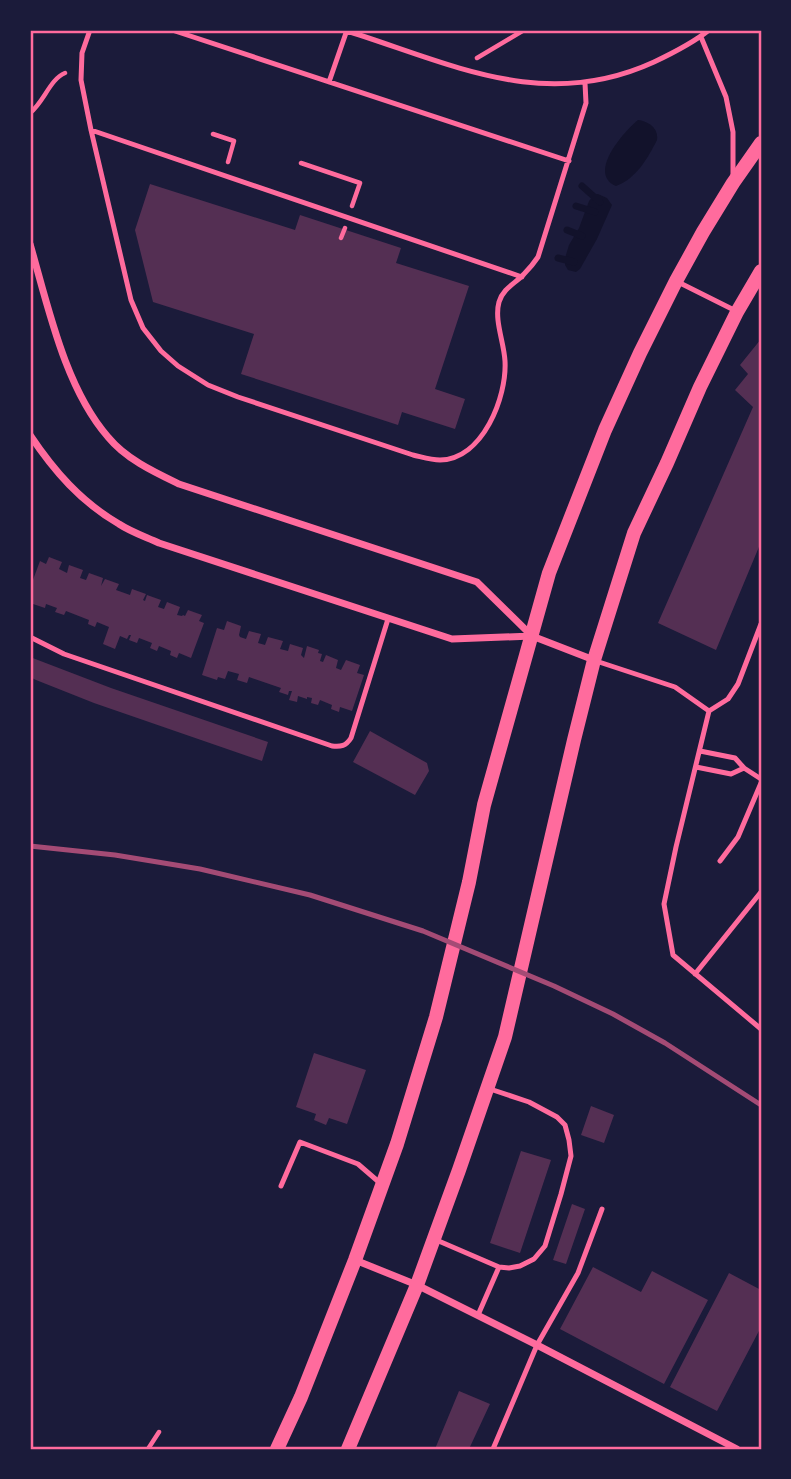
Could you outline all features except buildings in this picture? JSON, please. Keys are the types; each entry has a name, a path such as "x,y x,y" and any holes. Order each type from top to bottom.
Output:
{"main road":[{"path":"277,1449 355,1261 397,1144 436,1017 469,882 484,806 549,573 605,430 640,353 676,281 733,183 761,143"},
{"path":"348,1449 417,1285 505,1037 573,740 594,660 634,533 737,312 761,271"}],"street":[{"path":"30,244 60,344 81,398 109,439 131,456 179,484 477,582 533,636 594,660"},
{"path":"30,435 66,483 92,507 121,526 159,543 452,639 533,636"},
{"path":"355,1261 417,1285 478,1315 737,1449"}],"lane":[{"path":"90,30 82,53 81,80 91,130 131,300 143,328 161,351 178,366 208,385 427,459 441,460 457,456 473,446 488,428 499,402 505,362 499,302 505,291 522,277 538,257 586,103 585,83"},
{"path":"172,30 569,162"},
{"path":"329,82 345,30 454,67 529,83 585,83 617,76 676,51 709,30"},
{"path":"701,37 726,97 733,132 733,183"},
{"path":"91,130 522,277"},
{"path":"676,281 737,312"},
{"path":"30,637 64,654 337,747 348,743 351,738 388,619"},
{"path":"761,624 738,684 728,699 709,711 664,904 673,955 761,1029"},
{"path":"594,660 675,687 709,711"},
{"path":"700,751 735,758 761,781 737,837 720,861"},
{"path":"696,767 731,774 744,768"},
{"path":"695,974 761,892"},
{"path":"434,1239 499,1267 509,1268 534,1259 545,1246 571,1156 565,1125 557,1117 529,1102 487,1088"},
{"path":"281,1186 300,1142 358,1164 382,1185"},
{"path":"493,1449 537,1345 578,1273 602,1209"},
{"path":"478,1315 499,1267"}],"path":[{"path":"477,58 524,30"},
{"path":"30,113 38,107 57,77 65,73"},
{"path":"301,163 360,183 341,238"},
{"path":"148,1449 159,1432"}],"shaded area":[{"path":"638,120 652,126 657,140 635,173 616,186 608,180 606,163 617,143"},
{"path":"598,194 607,198 612,205 580,269 576,272 568,270 565,258 569,245 589,201"}],"waterway":[{"path":"582,186 600,202"},
{"path":"576,206 595,212"},
{"path":"567,230 582,236"},
{"path":"558,258 574,262"}],"railway":[{"path":"30,846 115,855 200,869 310,895 423,931 613,1014 665,1043 761,1105"}]}
